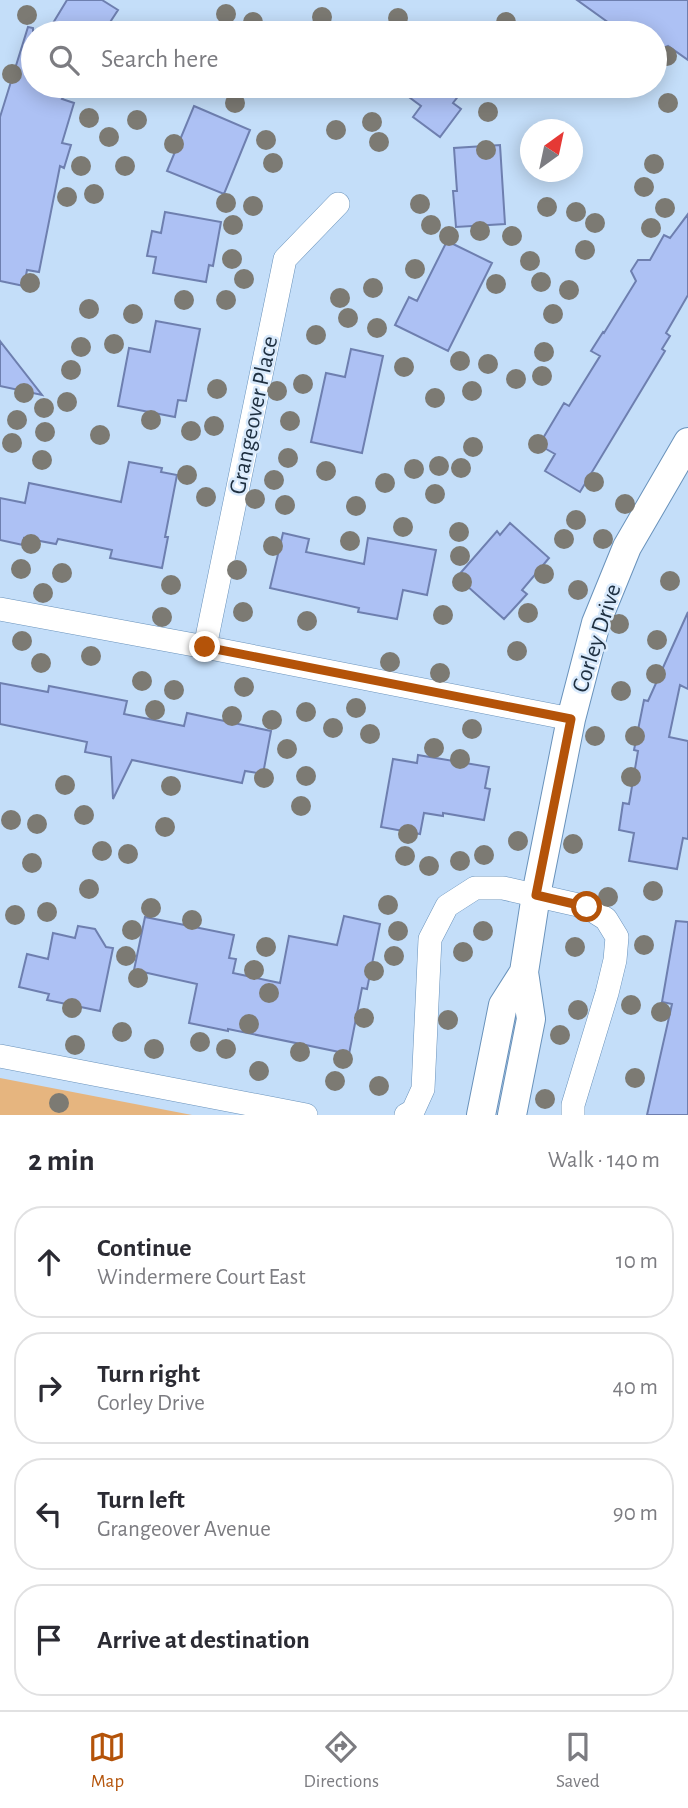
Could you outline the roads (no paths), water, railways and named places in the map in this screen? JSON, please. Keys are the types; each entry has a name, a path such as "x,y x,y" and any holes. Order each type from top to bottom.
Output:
{"street":[{"name":"Grangeover Place","path":"205,647 285,259 338,204"},
{"name":"Corley Drive","path":"512,1115 531,1019 524,972 536,895 571,719 596,623 627,547 687,448"},
{"path":"0,609 571,719"},
{"path":"406,1115 413,1111 423,1088 430,940 447,906 475,888 503,888 587,907 606,919 617,937 615,960 573,1105 573,1115"},
{"name":"Corley Drive","path":"481,1115 503,1005 524,972"},
{"path":"0,1056 306,1115"}]}
